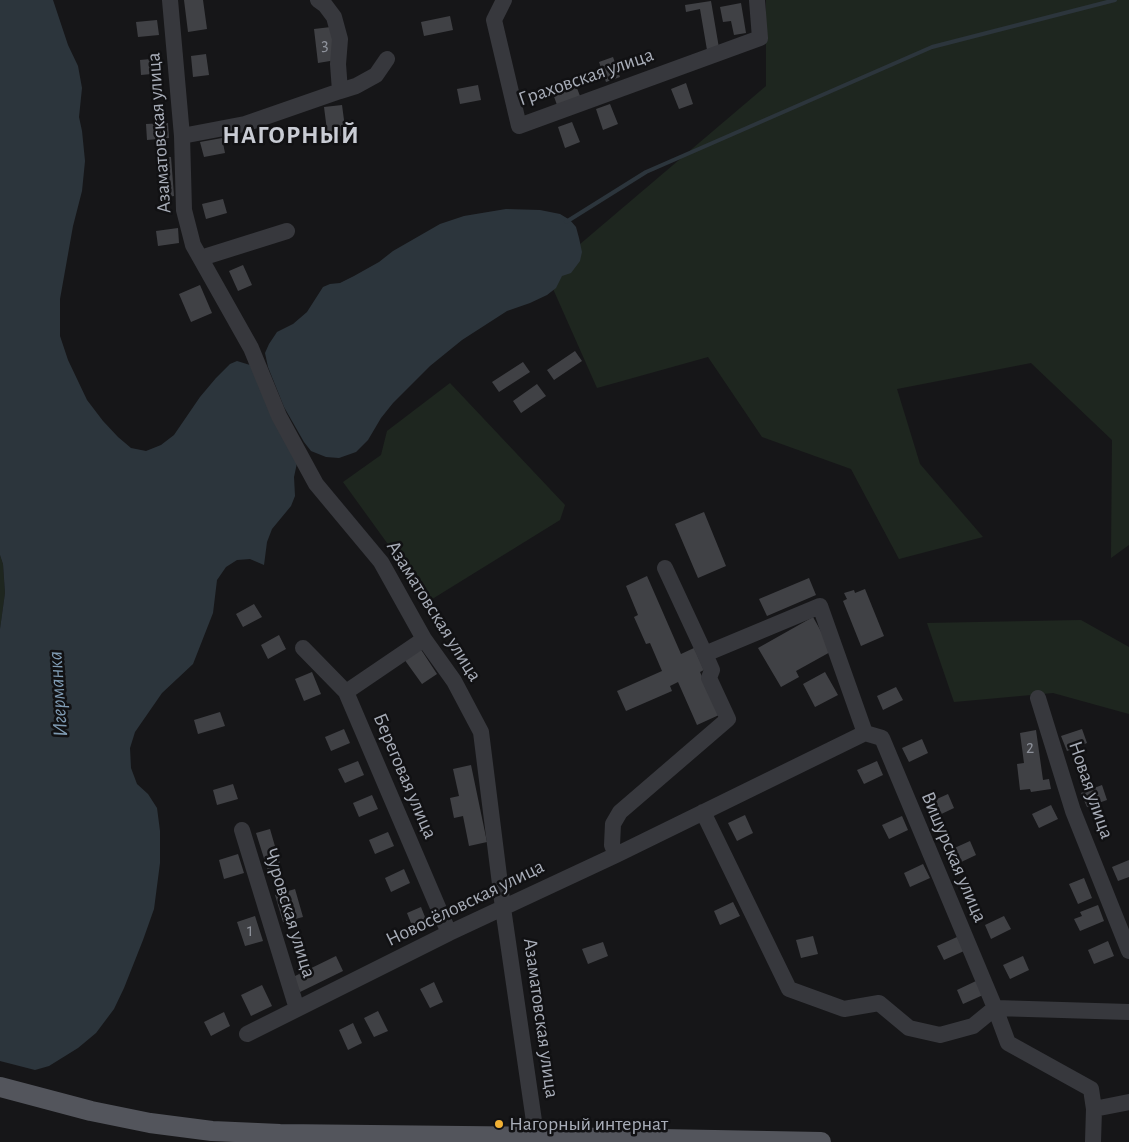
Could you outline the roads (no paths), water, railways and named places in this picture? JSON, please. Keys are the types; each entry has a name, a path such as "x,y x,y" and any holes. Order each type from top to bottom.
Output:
{"main road":[{"path":"0,1087 91,1111 150,1123 212,1131 280,1134 821,1142"}],"street":[{"name":"Азаматовская улица","path":"170,0 182,136 184,210 193,244 251,348 279,416 316,484 382,562 424,638 454,681 481,732 503,908 538,1137"},
{"path":"318,0 326,5 334,17 340,39 338,64 340,91"},
{"name":"Граховская улица","path":"504,0 494,20 519,126 760,38 756,0"},
{"path":"182,136 245,124 356,86 376,75 387,59"},
{"path":"201,258 287,231"},
{"path":"616,855 612,845 613,824 620,812 728,719 709,678 712,670 665,568"},
{"path":"705,654 820,606 866,733"},
{"path":"346,692 424,638"},
{"name":"Береговая улица","path":"302,648 346,692 449,933"},
{"name":"Новая улица","path":"1038,698 1073,810 1129,951"},
{"name":"Новосёловская улица","path":"247,1034 449,933 616,855 866,733"},
{"name":"Вишурская улица","path":"866,733 882,738 994,1008"},
{"path":"703,812 789,988 844,1009 879,1003 909,1028 940,1035 973,1026 994,1008 1129,1012"},
{"name":"Чуровская улица","path":"242,830 297,1009"},
{"path":"994,1008 1008,1044 1091,1089 1094,1109 1093,1142"},
{"path":"1094,1109 1129,1102"}],"water":[{"name":"Игерманка","path":"0,0 53,0 68,45 78,66 82,88 79,117 85,161 82,191 73,226 60,299 60,336 68,360 87,400 118,437 131,448 146,451 161,445 174,435 200,397 216,378 230,364 237,361 250,365 297,463 294,477 295,496 291,506 272,529 267,542 264,565 250,559 237,560 226,567 217,580 213,613 193,664 162,693 135,732 130,748 131,768 137,784 148,794 157,808 160,831 160,863 154,909 124,988 114,1009 96,1033 78,1048 49,1066 35,1070 0,1061 0,629 5,593 3,564 0,555"},
{"path":"506,209 540,210 560,214 570,220 576,227 582,252 580,261 571,273 562,276 556,288 547,295 507,311 462,340 430,366 393,403 381,418 368,440 356,452 339,458 326,457 311,451 284,407 268,367 265,353 277,332 293,324 307,312 323,287 340,283 354,276 440,224 464,216"}],"waterway":[{"path":"566,222 646,172 932,47 1115,0"}],"place":[{"name":"Нагорный интернат","path":"499,1124"}],"district":[{"name":"НАГОРНЫЙ","path":"291,135"}]}
